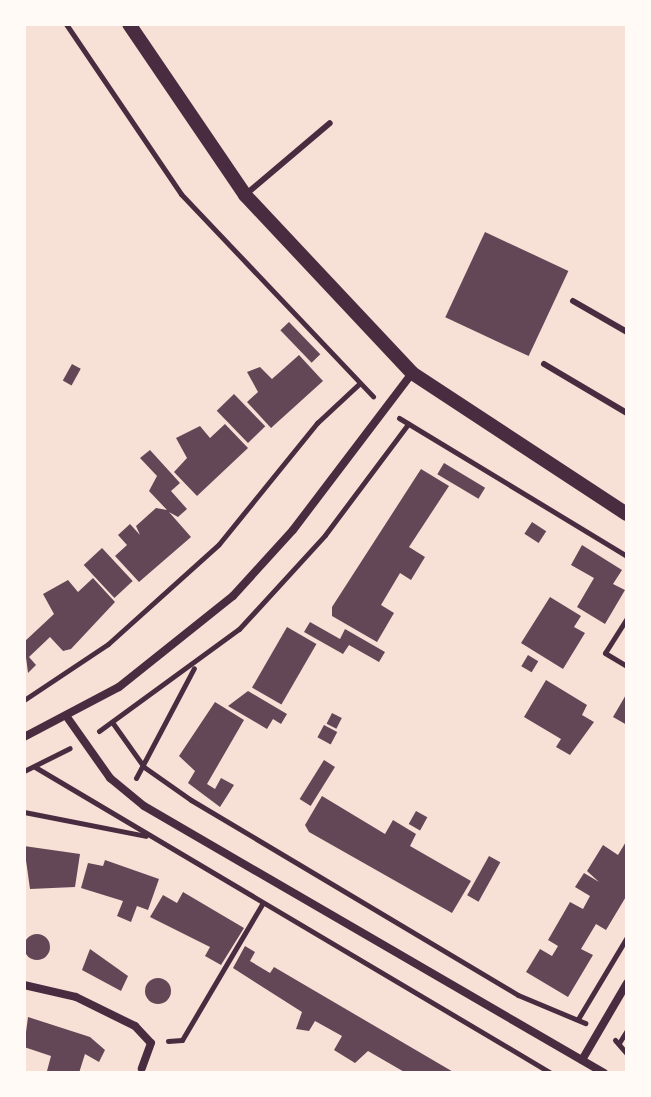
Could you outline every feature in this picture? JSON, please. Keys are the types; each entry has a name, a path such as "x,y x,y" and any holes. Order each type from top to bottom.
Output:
{"street":[{"path":"129,24 245,195 412,373 627,514"},
{"path":"24,737 67,717 167,652 233,596 412,373"},
{"path":"67,717 126,793 604,1073"},
{"path":"582,1060 627,983"},
{"path":"24,985 106,1010 151,1043 142,1068"}],"lane":[{"path":"245,195 330,123"},
{"path":"573,301 627,332"},
{"path":"544,364 627,413"}],"path":[{"path":"76,24 68,26 181,194 359,384 386,409 473,469 627,556"},
{"path":"24,700 108,644 219,544 317,423 359,384"},
{"path":"627,618 605,653 627,666"},
{"path":"111,814 144,767 194,667"},
{"path":"112,722 144,767 518,995 578,1019 599,1031 619,1043 627,1054"},
{"path":"35,767 551,1073"},
{"path":"24,812 147,836"},
{"path":"151,1043 182,1040 262,904"},
{"path":"578,1019 627,937"},
{"path":"619,1043 627,1030"}],"building":[{"path":"485,232 568,271 529,356 445,317"},
{"path":"289,322 320,354 312,363 280,330"},
{"path":"299,355 323,381 271,428 247,402 258,392 247,372 260,367 272,379"},
{"path":"72,364 81,369 72,385 63,381"},
{"path":"234,394 265,426 248,443 217,411"},
{"path":"225,424 248,448 197,496 174,472 187,458 176,438 200,426 210,438"},
{"path":"150,450 180,483 171,491 187,509 178,517 169,512 191,537 139,582 115,556 127,545 118,535 130,524 140,535 136,526 156,508 167,510 149,491 157,476 140,458"},
{"path":"444,463 485,488 478,499 437,474"},
{"path":"421,469 449,486 409,547 425,557 411,580 400,573 381,605 394,613 377,642 332,616 332,607"},
{"path":"532,522 546,531 539,543 524,534"},
{"path":"582,545 622,570 613,584 625,590 605,624 577,607 594,578 571,565"},
{"path":"102,548 133,581 114,598 84,565"},
{"path":"93,578 115,602 71,649 63,651 50,637 29,657 36,665 28,673 24,642 54,614 43,594 68,580 78,592"},
{"path":"550,597 581,616 574,627 585,633 563,669 521,643"},
{"path":"310,622 340,639 345,629 385,652 379,662 349,645 343,654 304,632"},
{"path":"287,627 316,644 281,705 252,688"},
{"path":"528,655 538,661 532,672 521,666"},
{"path":"546,680 587,705 582,715 594,722 570,755 556,747 561,739 524,717"},
{"path":"248,691 287,714 281,724 273,719 267,729 228,706"},
{"path":"627,693 627,725 613,717"},
{"path":"215,702 244,720 207,784 215,789 221,778 234,785 220,807 188,783 195,771 179,756"},
{"path":"332,713 342,718 336,729 327,724"},
{"path":"324,725 337,732 331,744 317,737"},
{"path":"324,760 335,767 311,806 300,799"},
{"path":"322,796 385,834 393,820 416,834 410,846 471,881 452,913 309,832 305,825"},
{"path":"416,811 427,817 420,830 409,824"},
{"path":"627,840 627,895 606,930 596,924 581,949 593,955 568,997 526,972 540,949 552,956 558,946 548,940 570,902 583,909 590,896 575,887 584,873 599,882 587,871 603,845 618,855"},
{"path":"24,846 80,854 75,887 30,889"},
{"path":"489,856 500,862 479,902 467,895"},
{"path":"105,860 159,879 148,910 137,906 131,922 117,916 123,901 81,888 88,863 103,866"},
{"path":"183,892 244,928 221,965 205,956 210,947 150,917 163,895 177,903"},
{"path":"37,934 46,938 50,947 46,956 37,960 28,956 24,947 28,938"},
{"path":"245,946 255,952 250,961 270,973 274,967 455,1073 406,1073 368,1051 355,1063 334,1050 342,1036 315,1021 309,1031 296,1029 302,1012 233,968"},
{"path":"90,949 128,976 121,991 82,970"},
{"path":"158,978 167,982 171,991 167,1000 158,1004 149,1000 145,991 149,982"},
{"path":"28,1017 90,1037 105,1050 99,1062 85,1054 79,1073 47,1071 51,1056 24,1047"}]}
